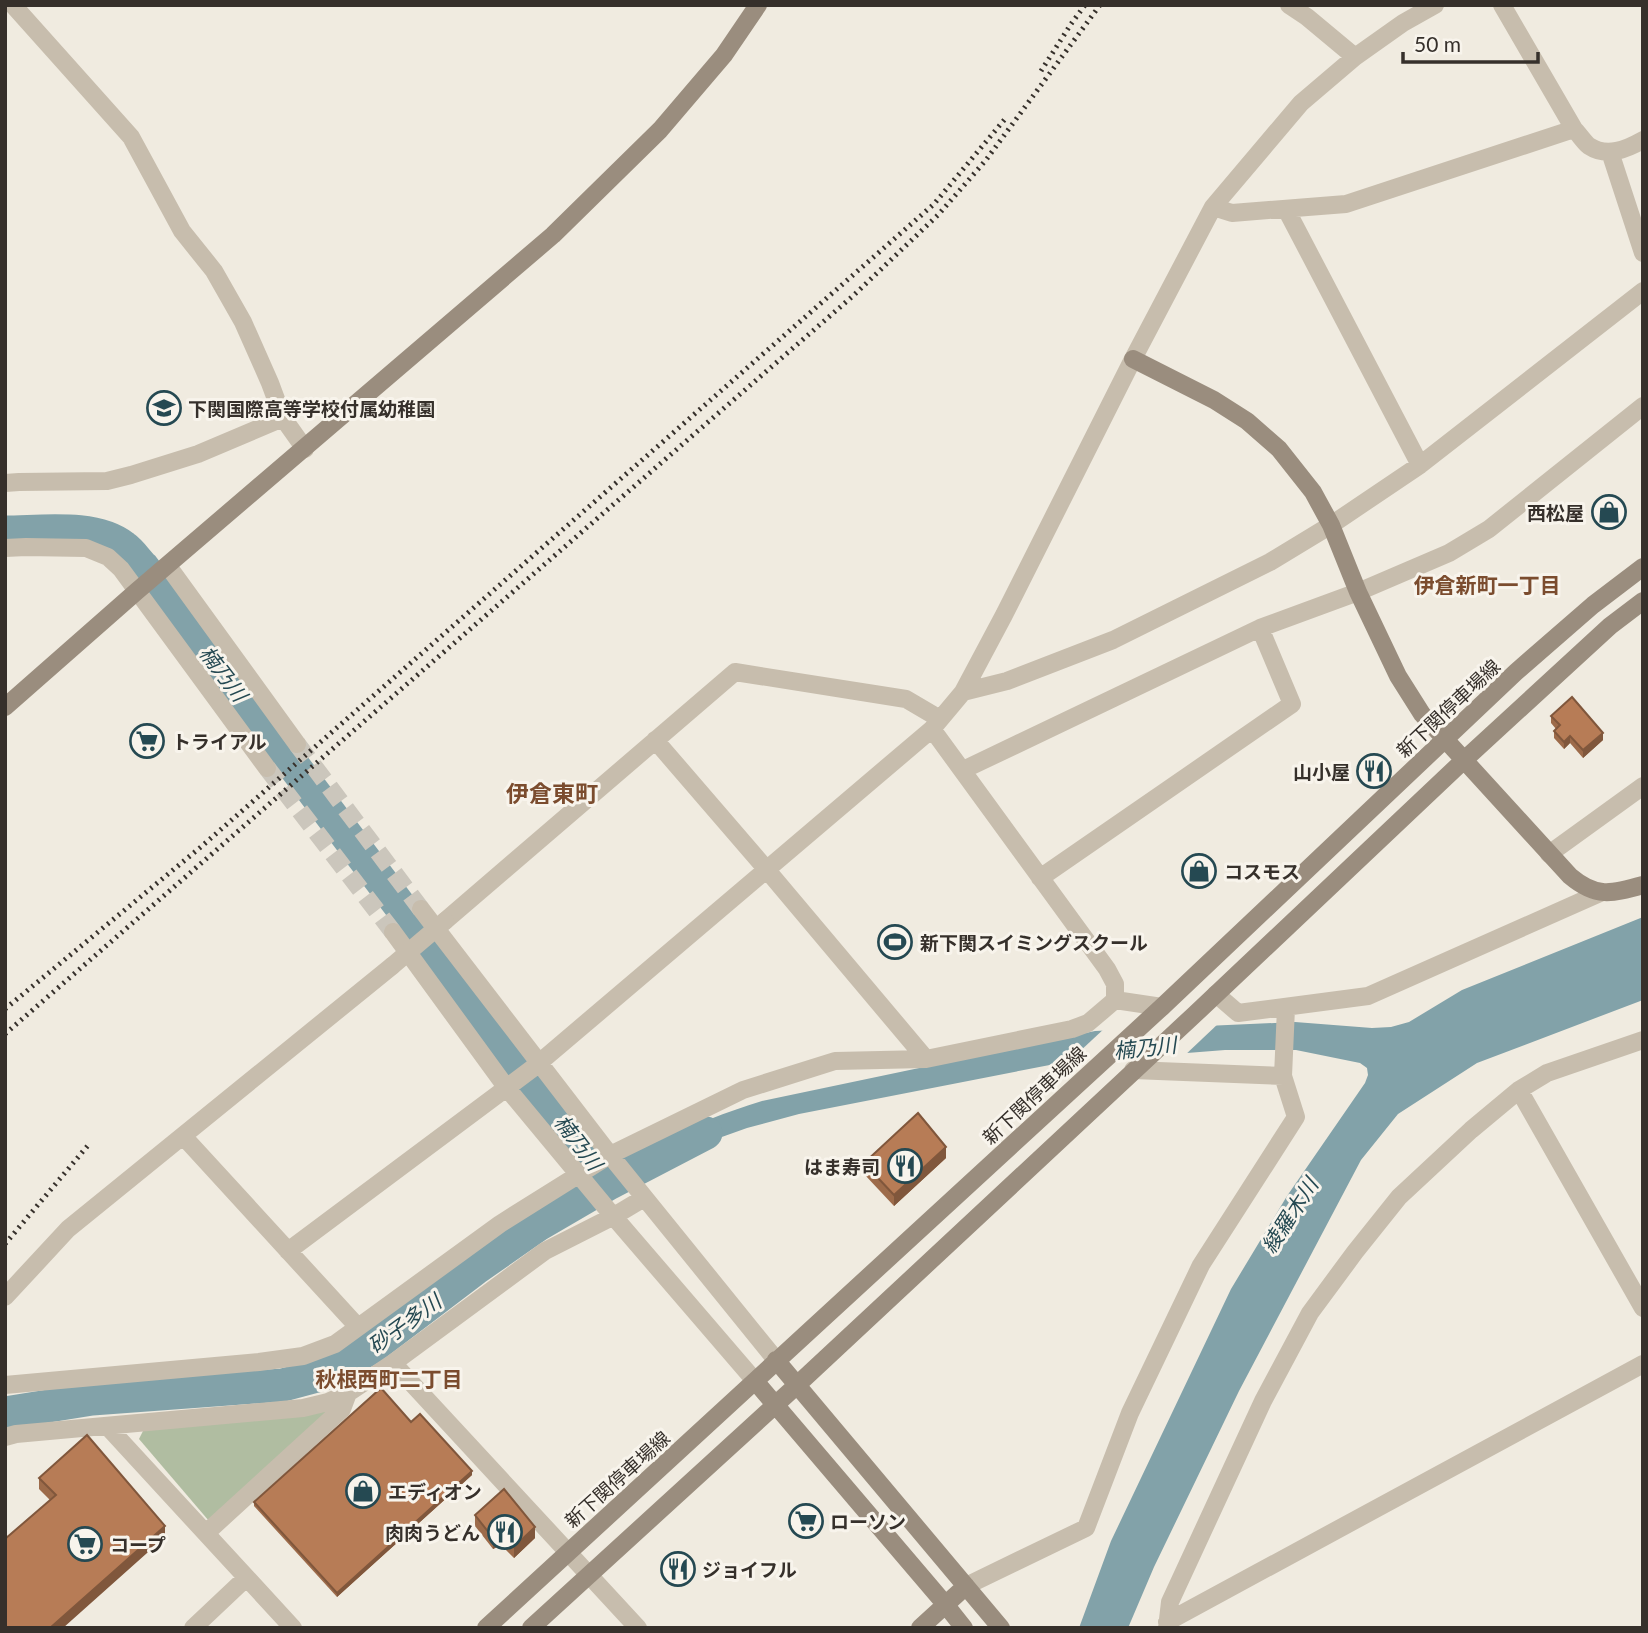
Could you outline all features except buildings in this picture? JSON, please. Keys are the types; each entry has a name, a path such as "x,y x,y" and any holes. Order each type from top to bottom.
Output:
{"main road":[{"path":"5,707 554,235 660,130 724,55 758,5"},
{"path":"1133,359 1214,400 1247,421 1279,449 1313,492 1331,525 1358,592 1398,676 1422,714 1549,854 1580,885 1600,893 1643,885"},
{"name":"新下関停車場線","path":"486,1628 1158,1010 1526,663 1593,605 1643,567"},
{"path":"531,1628 796,1386 1610,626 1643,601"},
{"path":"776,1360 1001,1628"},
{"path":"755,1381 964,1628"},
{"path":"920,1628 966,1586"}],"street":[{"path":"13,5 131,137 182,231 214,271 243,322 283,418 305,449"},
{"path":"1289,5 1355,57"},
{"path":"288,1251 536,1065 936,724 963,692 1213,207 1301,103 1355,57 1403,23 1435,5"},
{"path":"1502,5 1574,129 1589,146 1611,152 1626,149 1643,140"},
{"path":"1213,207 1232,212 1346,204 1574,129"},
{"path":"1611,152 1643,254"},
{"path":"1286,209 1420,465"},
{"path":"963,692 1007,681 1113,640 1270,562 1420,465 1643,291"},
{"path":"963,770 1260,628 1358,592 1449,553 1489,529 1643,406"},
{"path":"5,483 107,481 198,454 283,418"},
{"path":"5,548 86,548 108,557 121,569 267,768"},
{"path":"168,566 297,744"},
{"path":"1040,878 1293,704 1260,628"},
{"path":"5,1297 68,1229 392,966 734,672 906,699 936,724 963,770 1107,969 1115,984 1115,1000 1088,1023 1072,1029 926,1059 835,1061 743,1090 610,1159 500,1224 334,1344 303,1356 5,1385"},
{"path":"655,740 926,1059"},
{"path":"1549,854 1643,786"},
{"path":"1216,994 1238,1013 1286,1012 1368,996 1600,893"},
{"path":"421,909 536,1065 776,1360"},
{"path":"393,932 611,1213 755,1381"},
{"path":"1115,1000 1158,1010"},
{"path":"966,1586 1086,1528 1130,1413 1201,1265 1296,1117 1284,1071 1286,1012"},
{"path":"1167,1625 1170,1602 1263,1401 1311,1313 1399,1197 1471,1129 1519,1090 1546,1073 1643,1040"},
{"path":"1135,1069 1284,1071"},
{"path":"1519,1090 1643,1308"},
{"path":"183,1136 358,1327"},
{"path":"5,1437 303,1408 328,1402 348,1393 393,1363 545,1251 643,1196"},
{"path":"393,1363 638,1628"},
{"path":"1167,1625 1643,1364"},
{"path":"205,1533 342,1409 348,1393"},
{"path":"107,1426 293,1628"},
{"path":"193,1628 246,1578"}],"green space":[{"path":"328,1409 331,1416 209,1521 139,1439 144,1429"}],"water":[{"name":"綾羅木川","path":"1643,917 1643,1000 1477,1063 1398,1114 1361,1160 1239,1391 1154,1567 1128,1628 1079,1628 1111,1541 1231,1289 1287,1196 1365,1083 1367,1068 1360,1063 1296,1050 1225,1050 1060,1063 799,1114 747,1128 668,1160 660,1142 710,1119 762,1101 1095,1031 1295,1022 1391,1027 1409,1022 1462,990"}],"pier":[{"path":"1220,1022 1183,1057 1064,1066 1106,1027"}],"waterway":[{"name":"楠乃川","path":"5,532 83,532 112,540 132,554 610,1183"},
{"name":"砂子多川","path":"5,1413 92,1399 283,1385 324,1374 371,1348 538,1225 610,1183 706,1133"}],"tunnel":[{"path":"297,744 421,909"},
{"path":"267,768 393,932"}],"railway":[{"path":"1041,71 1085,5"},
{"path":"5,1034 854,295 939,214 986,160 1100,5"},
{"path":"5,1009 202,846 934,204 1005,119"},
{"path":"5,1244 90,1143"}],"place":[{"name":"下関国際高等学校付属幼稚園","path":"164,408"},
{"name":"西松屋","path":"1609,512"},
{"name":"トライアル","path":"147,741"},
{"name":"山小屋","path":"1374,771"},
{"name":"コスモス","path":"1199,871"},
{"name":"新下関スイミングスクール","path":"895,942"},
{"name":"はま寿司","path":"905,1166"},
{"name":"エディオン","path":"363,1491"},
{"name":"ローソン","path":"806,1521"},
{"name":"肉肉うどん","path":"505,1532"},
{"name":"コープ","path":"85,1544"},
{"name":"ジョイフル","path":"678,1569"}],"district":[{"name":"伊倉新町一丁目","path":"1487,584"},
{"name":"伊倉東町","path":"552,793"},
{"name":"秋根西町二丁目","path":"389,1378"}]}
